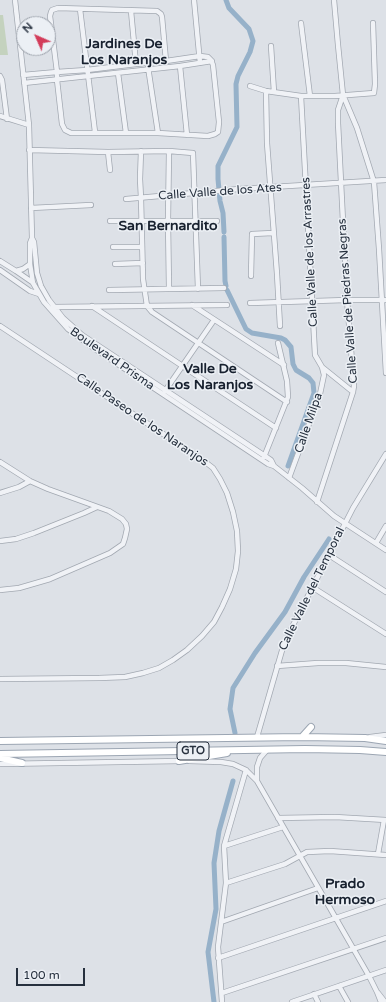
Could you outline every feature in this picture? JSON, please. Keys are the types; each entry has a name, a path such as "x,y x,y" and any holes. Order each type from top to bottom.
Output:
{"main road":[{"path":"302,737 311,726"},
{"name":"GTO","path":"0,741 257,737 366,738 386,741"},
{"name":"GTO","path":"0,754 248,750 360,750 386,752"},
{"path":"179,761 248,750"},
{"path":"0,758 22,764"}],"street":[{"path":"15,0 30,150 30,208 32,238 34,242 37,273 45,294"},
{"path":"194,0 200,63"},
{"path":"334,0 343,95 357,128 374,182 384,300 386,373"},
{"path":"166,61 161,14 157,11 58,8 50,12 62,124 65,130 71,132 158,133 208,136 215,134 218,132 219,122 211,60"},
{"path":"80,9 95,132"},
{"path":"131,11 136,64"},
{"path":"250,86 266,91 301,96 374,93 373,23"},
{"path":"301,24 310,96"},
{"path":"271,46 274,92"},
{"path":"23,75 87,70 200,56 211,60"},
{"path":"24,83 180,66 211,60"},
{"path":"147,63 158,133"},
{"path":"180,66 187,135"},
{"path":"118,73 126,133"},
{"path":"0,76 2,80 7,119"},
{"path":"266,91 267,143 280,326"},
{"name":"Calle Valle de Piedras Negras","path":"317,502 354,386 340,183 338,110 343,95"},
{"name":"Calle Valle de los Arrastres","path":"301,96 315,355 322,367 353,392"},
{"path":"0,116 28,125"},
{"path":"30,150 108,152 169,151 193,153 198,289"},
{"path":"141,151 140,179 142,247 144,289 147,306 152,312 287,402"},
{"path":"169,151 169,289"},
{"path":"108,152 110,170"},
{"name":"Calle Valle de los Ates","path":"126,198 386,180"},
{"path":"30,208 91,205"},
{"path":"110,222 217,221"},
{"path":"251,276 252,234 273,233"},
{"path":"32,238 30,243 30,264 33,283 39,294"},
{"path":"113,247 142,247"},
{"path":"0,261 33,283 41,286"},
{"path":"115,264 143,263"},
{"path":"16,271 23,269 30,264"},
{"name":"Boulevard Prisma","path":"0,270 30,291 45,294 53,307 82,335 264,458 271,460 274,466 334,516 386,550"},
{"path":"109,290 224,288"},
{"name":"Boulevard Prisma","path":"39,294 49,308 68,329 95,349 165,392"},
{"path":"250,303 384,300"},
{"path":"192,305 284,365"},
{"path":"53,307 227,305"},
{"path":"92,306 276,428"},
{"path":"165,392 214,320"},
{"name":"Calle Paseo de los Naranjos","path":"0,326 204,461 212,468 220,479 227,493 233,512 237,531 238,551 236,569 232,582 214,622 187,650 173,660 158,668 125,677 0,679"},
{"path":"264,458 287,402 288,388 278,343"},
{"name":"Calle Milpa","path":"289,478 320,394 324,376 322,367"},
{"name":"Calle Valle del Temporal","path":"257,737 277,666 291,629 363,490 386,455 386,449"},
{"path":"0,462 30,481 70,498 117,515 126,524 127,530 126,538 123,544 110,553 50,579 20,588 0,590"},
{"path":"0,493 19,488 30,481"},
{"path":"0,542 34,533 97,507"},
{"path":"376,543 386,526"},
{"path":"329,555 386,592"},
{"path":"312,587 386,634"},
{"path":"277,666 318,663 346,663 386,667"},
{"path":"366,738 386,735"},
{"path":"257,781 257,768 260,758 267,750"},
{"path":"0,764 179,761 221,762 233,764 246,770 257,781 354,949 381,1002"},
{"path":"222,1002 218,958 226,883 224,846 246,770"},
{"path":"278,818 313,817 385,820 378,854"},
{"path":"224,846 283,827"},
{"path":"226,883 285,864 311,852 386,855"},
{"path":"221,922 318,888"},
{"path":"218,958 386,901"},
{"path":"222,993 386,938"},
{"path":"292,1002 386,970"},
{"path":"339,986 348,1002"},
{"path":"377,992 385,1002"},
{"path":"314,994 318,1002"}],"green space":[{"path":"0,15 3,15 8,55 0,55"}],"waterway":[{"path":"224,232 218,166 237,127 236,84 238,76 250,52 253,41 249,29 229,8 226,0"},
{"path":"224,237 226,286"},
{"path":"227,290 246,329 252,333 285,340 291,347 293,364 296,370 309,378 313,383 314,393 288,466"},
{"path":"235,733 230,709 233,688 255,653 285,612 304,577 329,539"},
{"path":"214,1002 208,952 216,909 214,863 219,831 233,781"}],"district":[{"name":"Jardines De Los Naranjos","path":"124,52"},
{"name":"San Bernardito","path":"168,226"},
{"name":"Valle De Los Naranjos","path":"210,378"},
{"name":"Prado Hermoso","path":"345,892"}]}
